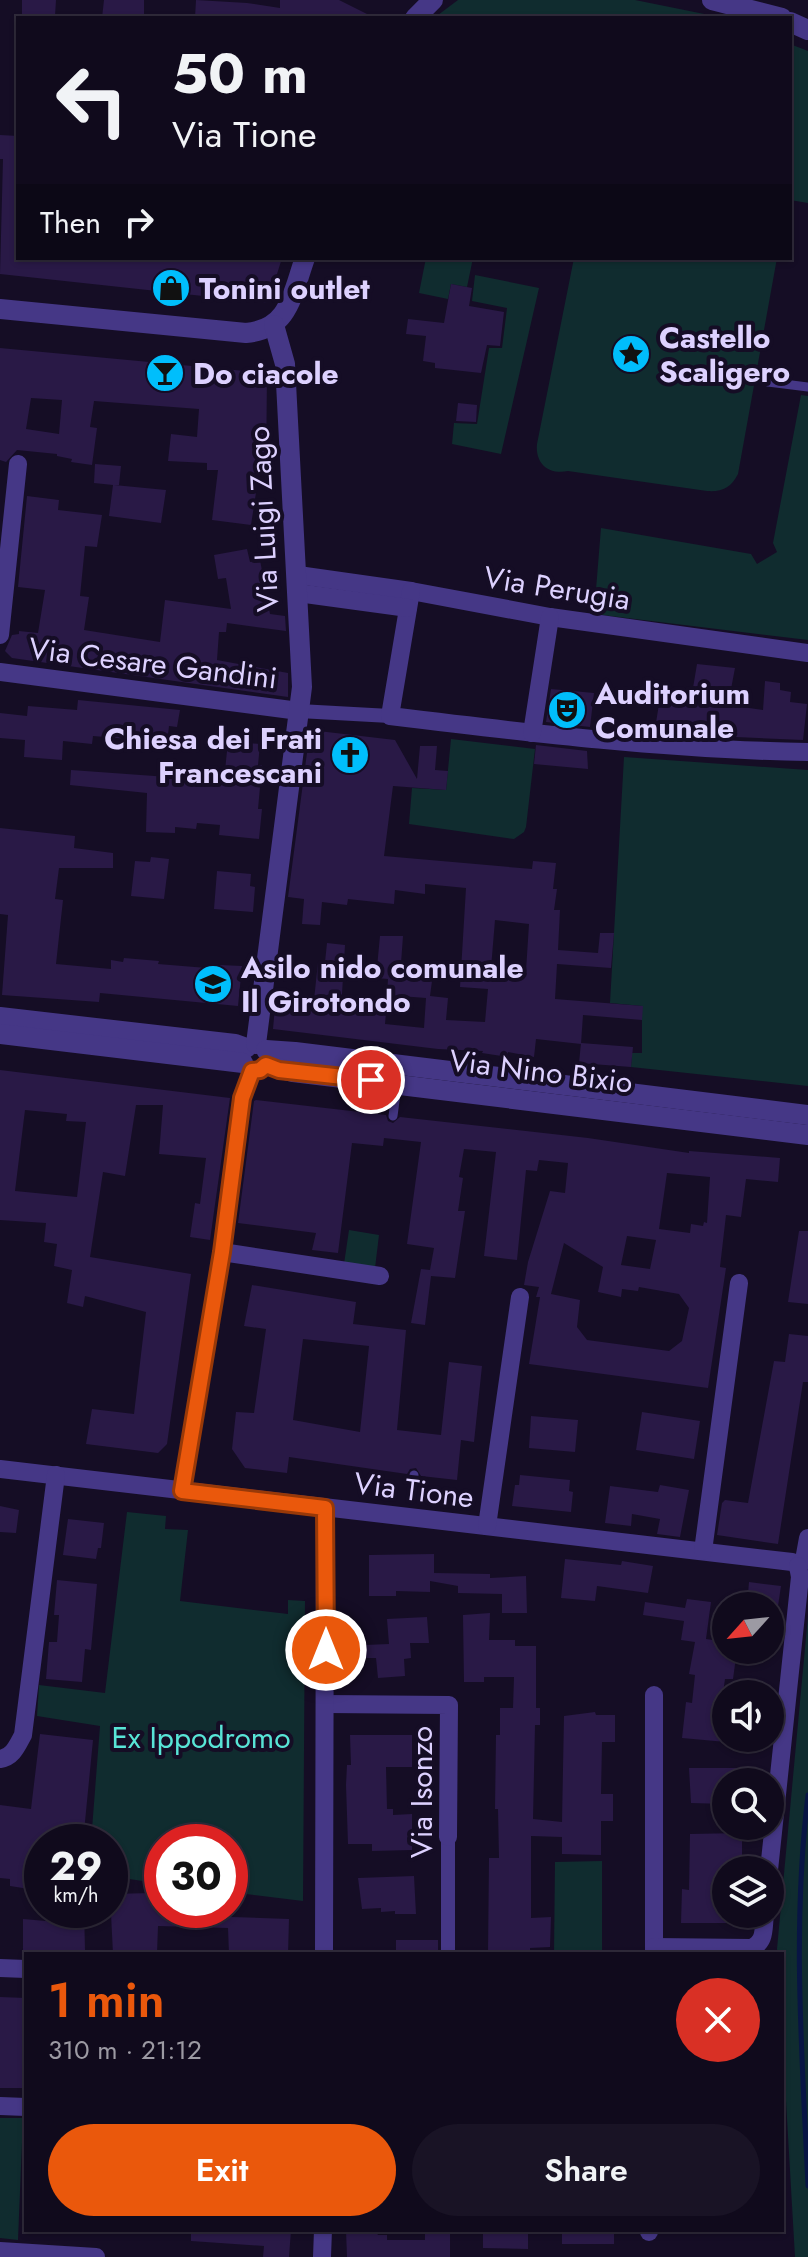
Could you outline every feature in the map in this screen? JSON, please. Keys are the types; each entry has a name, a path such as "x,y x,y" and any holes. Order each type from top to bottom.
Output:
{"street":[{"path":"712,0 774,16"},
{"path":"0,309 262,332 282,318 304,260"},
{"name":"Via Luigi Zago","path":"255,1057 302,687 285,364 274,325"},
{"path":"0,635 18,464"},
{"name":"Via Perugia","path":"298,584 808,653"},
{"path":"390,716 410,600"},
{"path":"532,733 550,617"},
{"name":"Via Cesare Gandini","path":"0,672 299,711"},
{"path":"299,711 390,716 532,733 762,752 808,752"},
{"name":"Via Nino Bixio","path":"0,1017 221,1043 279,1070 808,1135"},
{"name":"Via Nino Bixio","path":"0,1034 255,1057 295,1052 808,1115"},
{"path":"182,1491 222,1252 242,1098 255,1057"},
{"path":"222,1252 380,1276"},
{"path":"703,1551 739,1283"},
{"name":"Via Tione","path":"487,1526 520,1297"},
{"name":"Via Tione","path":"0,1469 703,1551 792,1562 798,1566"},
{"path":"0,1759 15,1750 23,1735 56,1475"},
{"path":"324,1952 325,1508"},
{"path":"770,1856 800,1577 798,1566 804,1560 808,1538"},
{"path":"654,1695 654,1951 751,1948 760,1945 763,1928"},
{"name":"Via Isonzo","path":"326,1704 449,1705 448,1952"},
{"path":"0,1968 24,1969"},
{"path":"0,2106 24,2107"},
{"path":"322,2257 323,2232"},
{"path":"0,2251 96,2257"}],"lane":[{"path":"768,382 808,387"},
{"path":"393,1116 397,1083"}],"green space":[{"path":"458,0 635,0 714,16 437,16"},
{"path":"792,45 808,51 808,203 792,200"},
{"path":"426,260 473,260 467,287 451,284 448,299 419,293"},
{"path":"574,260 777,260 738,474 729,486 707,491 555,471 541,462 537,444"},
{"path":"475,275 539,288 501,454 452,444 454,423 477,424 489,348 502,348 507,308 472,301"},
{"path":"801,395 808,396 808,640 594,614 601,528 751,554 757,564 777,552 773,543"},
{"path":"451,739 535,749 524,832 514,839 409,824 412,788 446,790"},
{"path":"624,757 808,770 808,1086 631,1067 632,1053 642,1053 642,1006 610,1003"},
{"path":"349,1230 379,1235 375,1268 344,1264"},
{"name":"Ex Ippodromo","path":"127,1512 166,1516 165,1529 188,1530 180,1601 288,1614 288,1600 305,1601 303,1901 248,1894 248,1824 144,1824 144,1881 128,1879 128,1824 92,1824 100,1726 37,1716 39,1685 105,1693"},
{"path":"808,1616 808,2257 795,2257 784,2067 784,1952 778,1952 779,1928 784,1928 784,1874"},
{"path":"602,1861 602,1952 554,1952 555,1862"},
{"path":"0,2118 23,2118 18,2240 0,2238"}],"building":[{"path":"22,0 56,0 55,16 22,15"},
{"path":"104,0 144,0 144,16 102,16"},
{"path":"196,0 280,8 280,0 339,0 371,16 239,15 195,16"},
{"path":"0,135 16,136 16,260 281,260 268,303 0,274 3,159 0,159"},
{"path":"451,284 472,288 469,306 504,312 500,346 487,345 481,373 435,368 435,363 423,361 426,336 406,334 408,319 444,323"},
{"path":"0,348 267,373 266,473 259,473 251,525 212,520 218,470 207,470 207,463 168,461 171,434 197,437 199,409 94,401 90,427 97,428 92,465 71,462 72,459 57,454 17,450 6,462 0,460","holes":["31,398 62,400 59,434 26,429"]},
{"path":"458,403 477,405 476,422 456,421"},
{"path":"95,464 121,466 119,485 114,485 166,490 161,523 109,516 113,485 94,483"},
{"path":"27,496 59,500 58,510 102,515 97,547 85,546 80,596 89,597 84,630 160,642 165,600 231,609 226,578 218,579 214,555 247,549 250,562 260,560 270,614 285,616 286,631 227,623 226,632 219,632 217,660 288,673 288,697 12,658 5,651 12,635 19,634 19,631 38,633 45,590 18,587"},
{"path":"697,664 735,668 728,705 763,710 765,681 780,683 780,690 791,692 790,702 807,704 803,740 713,736 655,729 659,704 669,705 670,698 691,700"},
{"path":"551,689 594,693 590,727 546,722"},
{"path":"78,700 180,710 177,727 169,726 168,735 130,732 129,739 93,736 92,744 63,741 62,760 24,757 25,740 0,738 0,713 27,716 28,706 77,710"},
{"path":"310,730 395,740 417,779 420,746 437,746 435,770 448,771 446,790 393,786 384,856 532,869 533,861 556,863 553,889 557,889 554,910 560,910 558,950 598,953 600,933 614,933 611,968 557,964 555,999 643,1006 642,1020 583,1015 581,1044 536,1039 534,1057 508,1052 508,1057 483,1051 438,1049 273,1029 276,996 314,1000 318,962 325,962 327,943 345,945 341,1010 386,1013 385,1024 424,1028 426,998 387,995 388,979 376,978 380,936 403,936 400,977 432,981 430,996 448,998 446,1020 485,1022 488,989 460,987 466,888 425,884 425,894 395,890 394,904 348,899 347,905 322,902 320,925 302,924 304,899 288,897","holes":["495,920 529,924 526,971 491,968"]},
{"path":"228,741 260,744 258,765 262,765 258,809 262,809 259,839 219,835 220,825 197,823 196,829 175,827 175,833 146,832 147,793 70,785 71,770 224,781"},
{"path":"536,745 587,751 588,769 534,764"},
{"path":"0,828 75,836 74,848 113,853 113,868 59,868 55,899 63,900 56,964 111,969 111,960 123,962 124,958 219,969 220,965 242,966 238,1006 100,993 99,1002 2,995 8,915 0,914"},
{"path":"151,857 169,859 164,899 131,896 135,861 150,862"},
{"path":"217,871 251,874 250,886 255,887 253,912 214,909"},
{"path":"581,1043 633,1047 631,1067 579,1063"},
{"path":"0,1070 230,1098 210,1240 190,1237 195,1203 200,1204 206,1158 159,1154 163,1105 136,1105 125,1176 103,1172 90,1257 191,1274 167,1444 158,1453 86,1444 92,1409 134,1414 146,1312 85,1296 83,1307 67,1303 72,1270 54,1266 57,1244 44,1242 46,1223 0,1220","holes":["25,1110 67,1114 66,1121 86,1122 77,1197 15,1191"]},
{"path":"254,1101 386,1115 388,1121 393,1123 400,1117 588,1138 689,1153 780,1158 778,1182 746,1179 741,1217 726,1215 720,1267 726,1268 708,1388 529,1364 540,1297 536,1297 539,1287 524,1285 528,1262 550,1191 565,1193 568,1163 539,1160 537,1171 526,1170 517,1260 484,1256 496,1152 464,1149 458,1211 465,1211 455,1278 431,1276 425,1325 411,1323 421,1269 430,1270 434,1248 407,1244 421,1142 384,1138 383,1146 352,1143 338,1253 312,1250 316,1233 238,1223","holes":["667,1173 710,1177 707,1223 704,1222 703,1226 691,1224 690,1233 659,1229","627,1236 656,1240 650,1269 621,1265","564,1243 603,1267 598,1292 621,1297 622,1289 638,1291 639,1287 679,1294 689,1308 682,1341 669,1351 587,1340 577,1327 580,1300 551,1294"]},
{"path":"799,1231 808,1231 808,1304 788,1302"},
{"path":"252,1285 356,1302 353,1324 406,1330 397,1430 441,1435 449,1362 482,1366 474,1442 461,1440 457,1480 421,1476 416,1468 410,1469 407,1474 289,1457 287,1473 245,1468 232,1449 236,1412 254,1413 266,1329 244,1326","holes":["303,1339 369,1346 360,1432 293,1420"]},
{"path":"789,1334 808,1336 808,1382 803,1382 778,1544 717,1535 722,1503 725,1500 748,1503 774,1361 785,1362"},
{"path":"642,1412 700,1421 694,1459 636,1450"},
{"path":"531,1416 578,1420 575,1452 529,1448"},
{"path":"520,1475 570,1480 569,1491 573,1492 571,1512 512,1506"},
{"path":"660,1485 689,1490 680,1537 657,1534 660,1519 632,1514 631,1526 605,1523 610,1486 658,1492"},
{"path":"0,1506 19,1510 16,1533 0,1532"},
{"path":"68,1519 104,1523 101,1548 98,1548 96,1559 63,1555"},
{"path":"434,1554 434,1573 490,1574 490,1578 526,1576 527,1613 502,1613 502,1594 458,1593 458,1586 430,1581 430,1592 396,1591 396,1596 369,1596 369,1555"},
{"path":"565,1559 621,1565 622,1561 653,1566 648,1593 597,1586 595,1601 561,1598"},
{"path":"57,1580 97,1584 91,1650 85,1649 82,1682 46,1679 49,1642 57,1642 59,1615 54,1615"},
{"path":"749,1582 781,1586 780,1592 748,1592"},
{"path":"687,1599 711,1602 706,1639 712,1640 712,1664 735,1664 733,1679 712,1680 712,1741 682,1738 686,1702 692,1703 695,1675 689,1674 695,1642 681,1640 684,1621 643,1615 645,1602 685,1608"},
{"path":"490,1613 489,1640 515,1640 515,1646 536,1646 536,1708 540,1708 540,1725 535,1725 533,1819 562,1822 564,1716 595,1712 596,1715 615,1715 615,1742 602,1742 601,1794 613,1794 613,1821 601,1821 601,1855 562,1854 562,1837 531,1836 531,1918 551,1917 550,1947 530,1948 530,1952 488,1952 489,1858 499,1858 498,1809 495,1809 496,1735 500,1735 500,1708 513,1708 514,1677 484,1677 484,1682 464,1682 463,1615"},
{"path":"427,1617 429,1643 410,1643 411,1658 404,1659 405,1676 378,1678 376,1658 366,1658 365,1645 389,1644 387,1619"},
{"path":"40,1734 93,1740 85,1824 24,1824 24,1888 10,1886 10,1879 0,1878 0,1805 31,1809"},
{"path":"350,1735 412,1735 412,1767 386,1767 387,1809 393,1809 393,1815 412,1814 412,1850 372,1851 372,1844 348,1844 346,1785 347,1765 351,1765"},
{"path":"689,1768 712,1768 712,1804 691,1803"},
{"path":"690,1834 712,1834 712,1840 742,1840 742,1856 712,1856 712,1923 681,1923 682,1889 689,1890"},
{"path":"414,1876 416,1914 381,1912 381,1908 362,1909 358,1878"},
{"path":"144,1893 144,1928 158,1928 157,1952 113,1952 112,1928 128,1928 128,1894"},
{"path":"248,1918 289,1919 288,1952 229,1952 228,1928 248,1928"},
{"path":"23,1919 24,1928 84,1928 85,1950 23,1950"},
{"path":"396,1940 438,1940 438,1952 396,1952"},
{"path":"0,1997 24,1998 24,2088 0,2088"},
{"path":"191,2232 291,2232 289,2257 263,2257 264,2246 191,2241"},
{"path":"346,2232 376,2232 378,2235 387,2235 387,2240 425,2240 425,2232 450,2232 450,2257 347,2257"},
{"path":"483,2232 528,2232 528,2249 483,2248"},
{"path":"562,2232 614,2232 614,2244 562,2244"}],"waterway":[{"path":"808,1795 799,1942 808,2186"}],"place":[{"name":"Tonini outlet","path":"171,288"},
{"name":"Castello Scaligero","path":"631,354"},
{"name":"Do ciacole","path":"165,373"},
{"name":"Auditorium Comunale","path":"567,710"},
{"name":"Chiesa dei Frati Francescani","path":"350,755"},
{"name":"Asilo nido comunale Il Girotondo","path":"213,984"}],"route":[{"path":"326,1650 325,1508 182,1491 222,1252 242,1098 252,1071 266,1065 279,1070 371,1080"}]}
